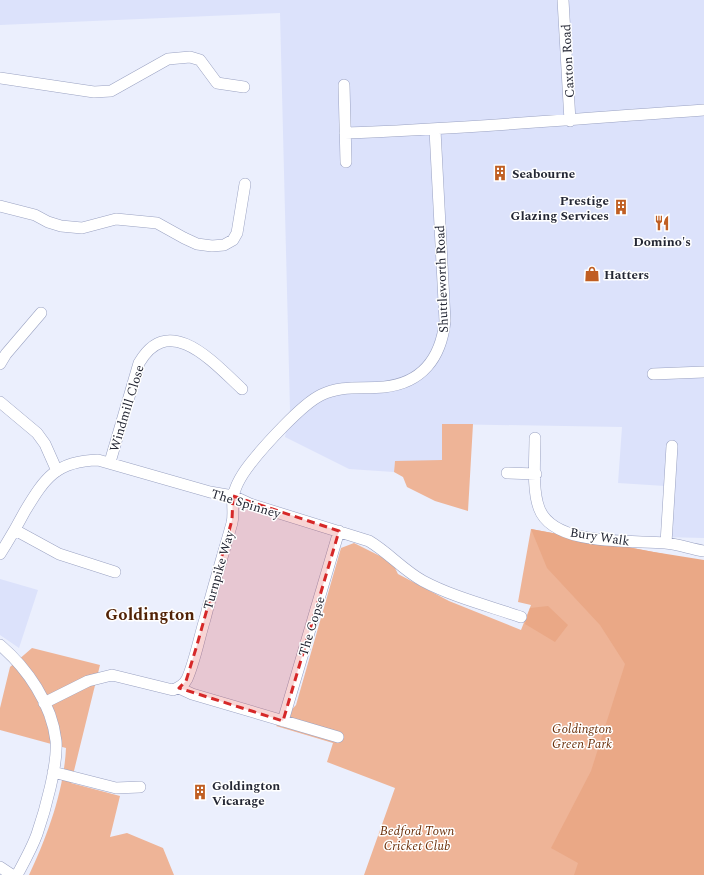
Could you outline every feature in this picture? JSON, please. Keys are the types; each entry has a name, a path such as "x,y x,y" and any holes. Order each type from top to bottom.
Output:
{"street":[{"name":"Caxton Road","path":"563,0 570,121"},
{"path":"0,78 94,92 111,91 168,59 190,57 200,60 217,83 244,88"},
{"path":"344,85 346,162"},
{"path":"345,133 435,130 704,110"},
{"name":"Shuttleworth Road","path":"233,496 239,480 249,464 271,439 309,403 321,395 337,389 383,387 400,384 417,376 427,368 437,354 443,339 445,321 435,130"},
{"path":"0,206 35,215 48,222 61,226 82,228 116,219 157,222 197,244 212,246 224,244 233,240 237,233 245,184"},
{"path":"0,364 6,354 41,312"},
{"name":"Windmill Close","path":"110,462 139,363 145,352 154,345 167,340 180,342 190,346 204,354 242,388"},
{"path":"653,374 704,372"},
{"path":"0,402 36,433 45,444 57,471"},
{"name":"Bury Walk","path":"535,438 535,490 539,508 546,520 561,530 580,536 619,541 666,543 704,551"},
{"path":"666,543 672,446"},
{"name":"The Spinney","path":"0,554 42,483 57,471 70,464 85,460 110,462 210,492 233,496 250,504 369,541 386,552 403,568 424,581 521,617"},
{"path":"507,473 536,474"},
{"name":"Turnpike Way","path":"179,688 186,681 197,645 232,520 233,496"},
{"path":"14,530 59,554 116,572"},
{"name":"The Copse","path":"284,722 339,531"},
{"path":"0,645 30,677 44,703 56,742 53,772 37,834 17,875"},
{"path":"44,703 88,681 112,675 173,690 179,688 192,694 338,737"},
{"path":"53,772 116,788 140,787"},
{"path":"0,867 12,875"}],"highlighted area":[{"path":"233,496 339,531 283,721 179,688 186,681 197,645 232,520"}],"shaded area":[{"path":"0,0 704,0 704,538 663,537 665,486 618,483 622,427 442,424 442,461 395,461 394,472 349,469 285,437 290,410 280,13 0,25"},
{"path":"531,529 704,560 704,875 574,875 578,863 551,848 591,771 625,664 600,625 547,568"},
{"path":"0,579 38,590 19,648 0,635"},
{"path":"548,606 568,625 555,642 525,624 530,608"}],"green space":[{"path":"442,424 473,424 468,511 435,501 407,487 403,477 394,472 395,461 442,460"},
{"name":"Goldington Green Park","path":"531,529 664,554 704,875 364,875 395,788 327,762 333,743 276,726 296,705 341,548 354,543 392,562 398,574 449,601 521,630 531,605 518,602"},
{"path":"32,648 100,665 71,783 120,796 110,837 127,833 163,848 174,875 29,875 54,813 62,781 66,748 0,730 0,708 10,667"}],"place":[{"name":"Seabourne","path":"500,173"},
{"name":"Prestige Glazing Services","path":"621,207"},
{"name":"Domino's","path":"662,223"},
{"name":"Hatters","path":"592,274"},
{"name":"Goldington Vicarage","path":"200,792"}],"district":[{"name":"Goldington","path":"150,614"}],"park label":[{"name":"Bedford Town Cricket Club","path":"417,838"}]}
